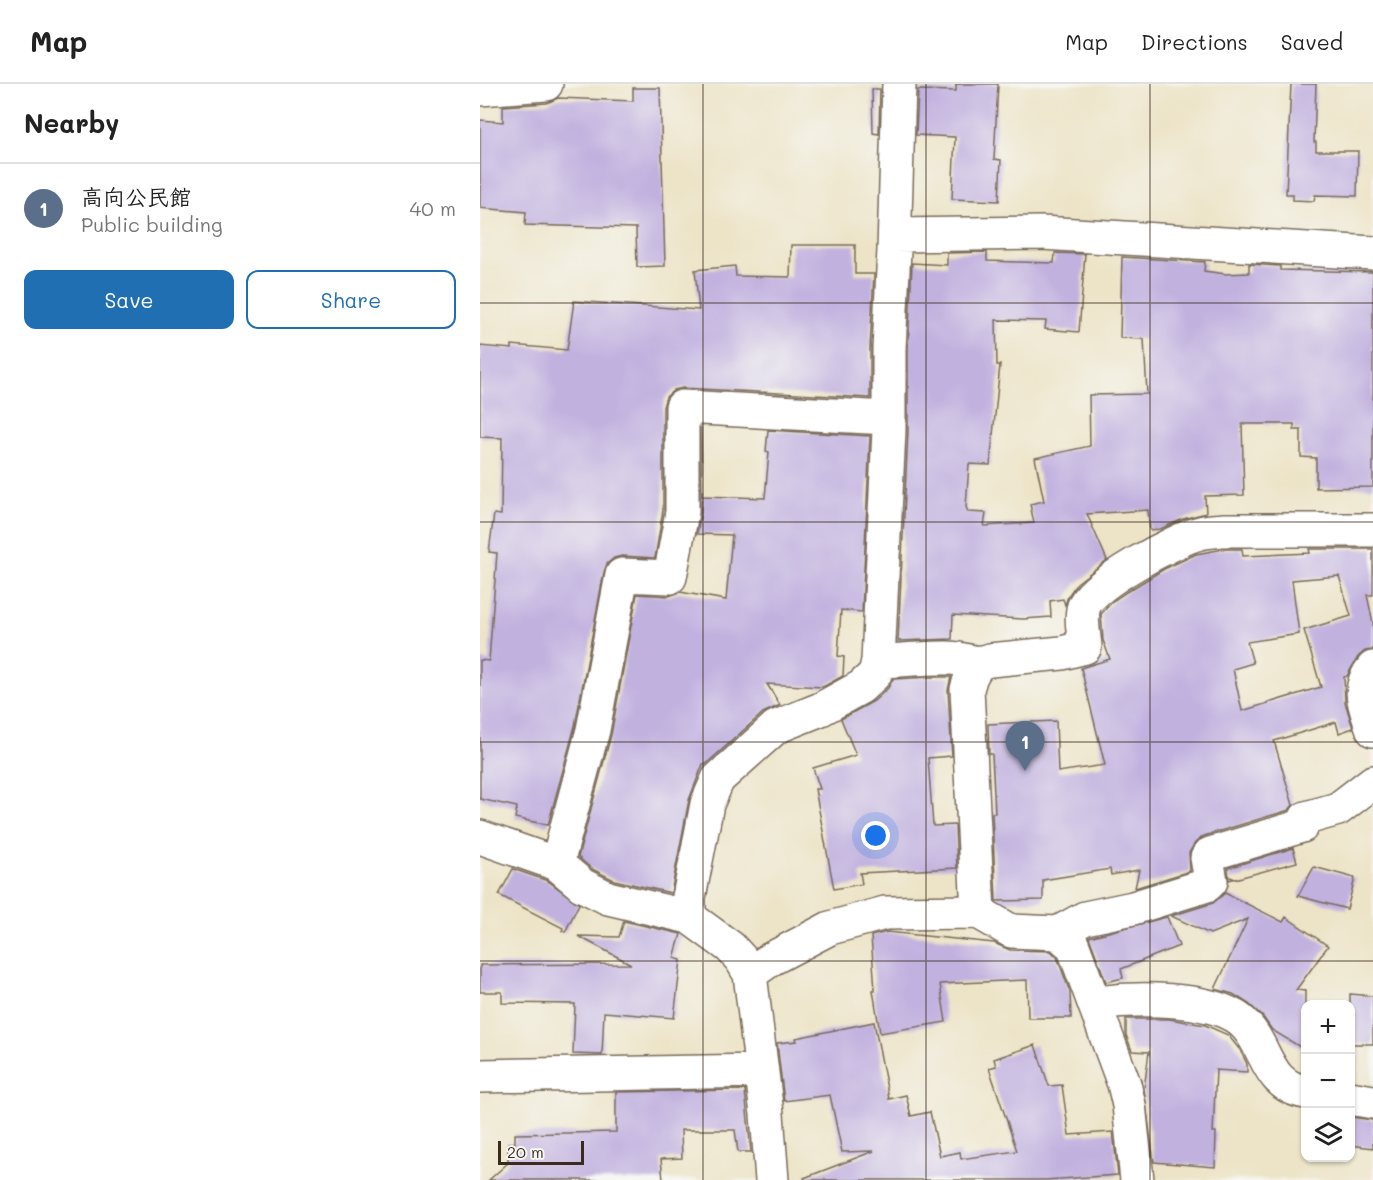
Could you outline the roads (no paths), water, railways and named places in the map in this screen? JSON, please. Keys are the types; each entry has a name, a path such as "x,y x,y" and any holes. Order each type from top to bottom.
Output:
{"street":[{"path":"480,89 546,84"},
{"path":"689,917 689,897 707,804 718,779 776,727 821,709 861,687 875,674 878,661 889,429 899,84"},
{"path":"894,235 1042,233 1373,254"},
{"path":"557,864 593,730 622,575 670,577 682,512 682,407 888,418"},
{"path":"878,661 960,658 978,664 990,660 1062,653 1085,647 1082,616 1088,599 1123,572 1155,552 1199,533 1223,530 1373,530"},
{"path":"978,664 967,690 978,912"},
{"path":"1373,668 1364,684 1362,696 1373,730"},
{"path":"750,974 771,959 830,928 885,913 978,912 1011,931 1058,933 1085,918 1133,908 1207,885 1210,881 1207,858 1210,854 1302,826 1306,818 1338,809 1373,782"},
{"path":"480,837 557,864 582,885 608,898 689,917 730,947 741,959 750,974 771,1157 768,1178"},
{"path":"1058,933 1073,946 1124,1084 1129,1105 1137,1180"},
{"path":"1096,1004 1122,999 1196,1003 1226,1012 1240,1020 1250,1031 1273,1074 1295,1090 1301,1091"},
{"path":"480,1076 761,1071"},
{"path":"1355,1099 1373,1102"}],"place":[{"name":"高向公民館","path":"1025,771"}]}
